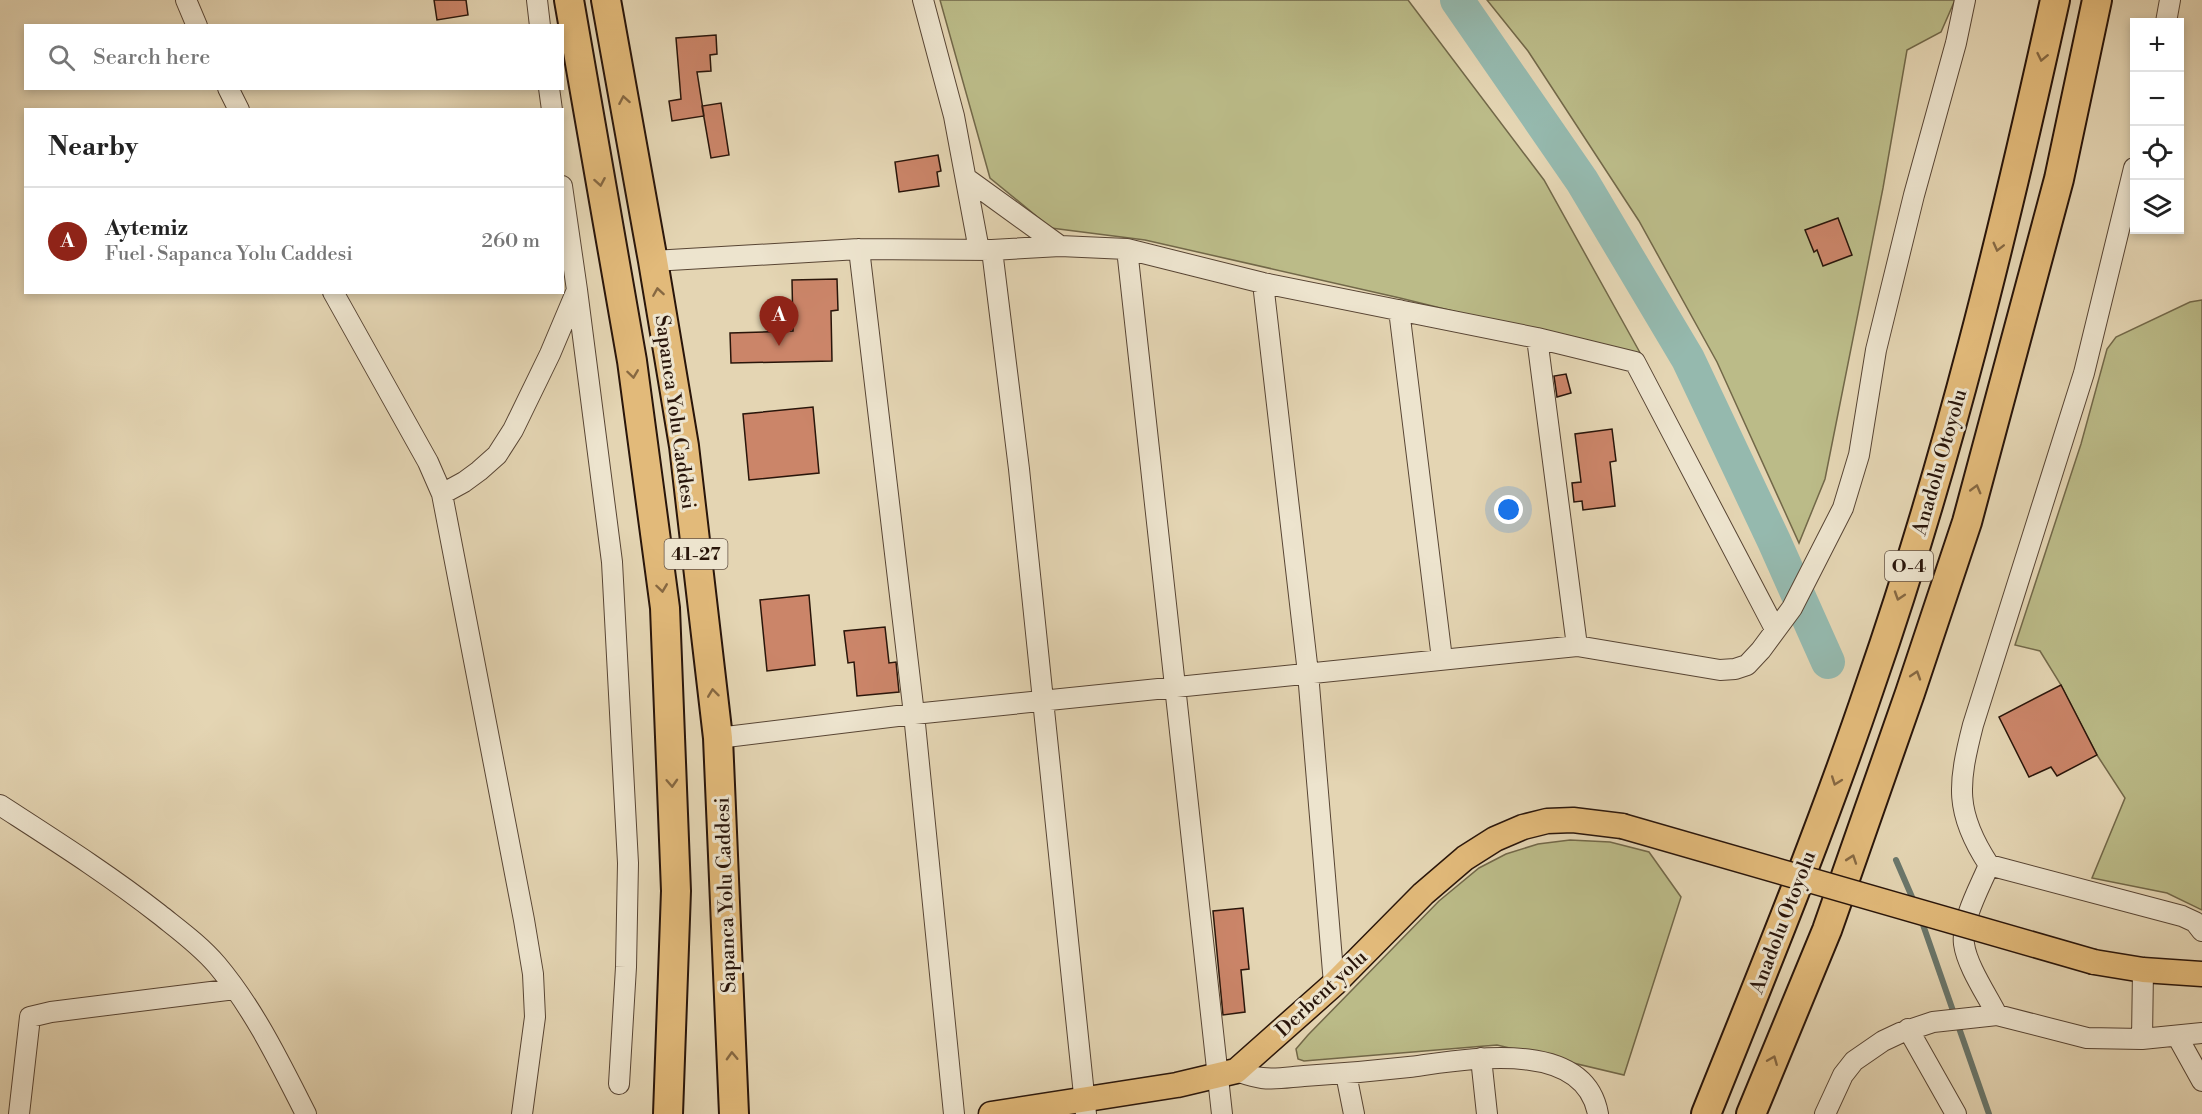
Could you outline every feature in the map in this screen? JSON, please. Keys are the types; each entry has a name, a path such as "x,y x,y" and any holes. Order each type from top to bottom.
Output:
{"highway":[{"name":"Sapanca Yolu Caddesi","path":"569,0 632,361 665,608 676,891 668,1114"},
{"name":"Sapanca Yolu Caddesi","path":"606,0 684,446 718,738 734,1114"},
{"name":"Anadolu Otoyolu","path":"1706,1114 1792,900 1871,685 1919,534 1972,348 2015,183 2055,0"},
{"name":"O-4","path":"1751,1114 1827,930 1967,522 2059,179 2097,0"}],"main road":[{"name":"Derbent yolu","path":"991,1114 1086,1107 1227,1073 1334,984 1423,894 1465,858 1495,839 1523,827 1547,821 1573,820 1622,826 2094,962 2143,970 2202,974"}],"street":[{"path":"186,0 196,24"},
{"path":"537,0 540,24"},
{"path":"923,0 986,250 1019,469 1086,1107"},
{"path":"718,738 914,714 1577,646 1720,670 1747,665 1761,651 1792,608 1843,508 1854,472 1876,350 1914,195 1956,44 1965,0"},
{"path":"2167,18 2170,0"},
{"path":"229,90 238,108"},
{"path":"549,90 552,108"},
{"path":"966,178 1060,246"},
{"path":"2131,180 2084,373 1973,725 1963,764 1962,808 1967,826 1989,865 2182,916 2194,922 2202,931"},
{"path":"564,200 612,562 628,863 626,967 619,1084"},
{"path":"653,261 859,249 986,250 1060,246 1127,249 1263,283 1537,339 1635,362 1775,629"},
{"path":"859,249 914,714 954,1114"},
{"path":"1127,249 1176,687 1227,1073 1222,1114"},
{"path":"1263,283 1308,673 1334,984"},
{"path":"442,494 479,471 496,455 513,430 550,354 577,290"},
{"path":"334,294 428,462 442,494 533,974 535,1017 522,1114"},
{"path":"1399,310 1442,659"},
{"path":"1537,339 1577,646"},
{"path":"0,805 133,894 189,937 218,966 272,1048 306,1114"},
{"path":"1989,865 1973,901 1964,931 1964,942 1966,955 1997,1015"},
{"path":"2142,1039 2143,970"},
{"path":"19,1114 30,1017 51,1012 234,989"},
{"path":"1825,1114 1843,1075 1854,1061 1883,1041 1908,1029 1933,1022 1997,1015 2087,1038 2142,1039 2202,1033"},
{"path":"1908,1029 1956,1114"},
{"path":"2176,1036 2202,1081"},
{"path":"1227,1073 1263,1078 1346,1074 1481,1058 1520,1059 1543,1062 1568,1071 1580,1079 1590,1092 1598,1114"},
{"path":"1481,1058 1487,1114"},
{"path":"1346,1074 1354,1114"}],"green space":[{"path":"940,0 1408,0 1544,180 1643,358 1400,298 1145,240 1051,228 990,178"},
{"path":"1487,0 1955,0 1941,32 1907,50 1883,188 1825,479 1799,543 1717,362 1639,221 1528,51"},
{"path":"2202,300 2202,910 2167,893 2092,878 2125,798 2097,755 2061,685 2040,651 2015,645 2081,444 2107,349 2116,337 2190,302"},
{"path":"1570,840 1610,842 1649,852 1681,897 1624,1075 1497,1045 1304,1061 1298,1059 1296,1049 1308,1035 1439,901 1479,868 1506,854 1538,844"}],"building":[{"path":"434,0 466,0 468,15 437,20"},
{"path":"716,35 717,54 710,55 711,71 697,72 704,116 672,121 669,101 681,99 676,38"},
{"path":"721,103 729,155 711,158 702,106"},
{"path":"938,155 941,171 937,172 939,186 899,192 895,162"},
{"path":"1838,218 1852,255 1823,266 1805,230"},
{"path":"837,279 838,310 831,311 832,361 731,363 730,333 793,331 792,280"},
{"path":"1566,374 1571,393 1557,397 1554,376"},
{"path":"813,407 819,473 749,480 743,414"},
{"path":"1612,429 1616,461 1610,462 1615,506 1583,510 1582,501 1574,502 1572,483 1581,482 1575,434"},
{"path":"809,595 815,665 767,671 760,600"},
{"path":"885,627 889,663 896,662 899,692 857,696 854,662 848,663 844,631"},
{"path":"2061,685 2097,755 2057,776 2051,767 2029,777 1999,717"},
{"path":"1243,908 1249,969 1241,970 1245,1012 1223,1015 1213,911"}],"waterway":[{"path":"1457,0 1582,181 1688,359 1828,662"},
{"path":"1896,860 1915,904"},
{"path":"1921,919 1989,1114"}],"place":[{"name":"Aytemiz","path":"779,346"}]}
